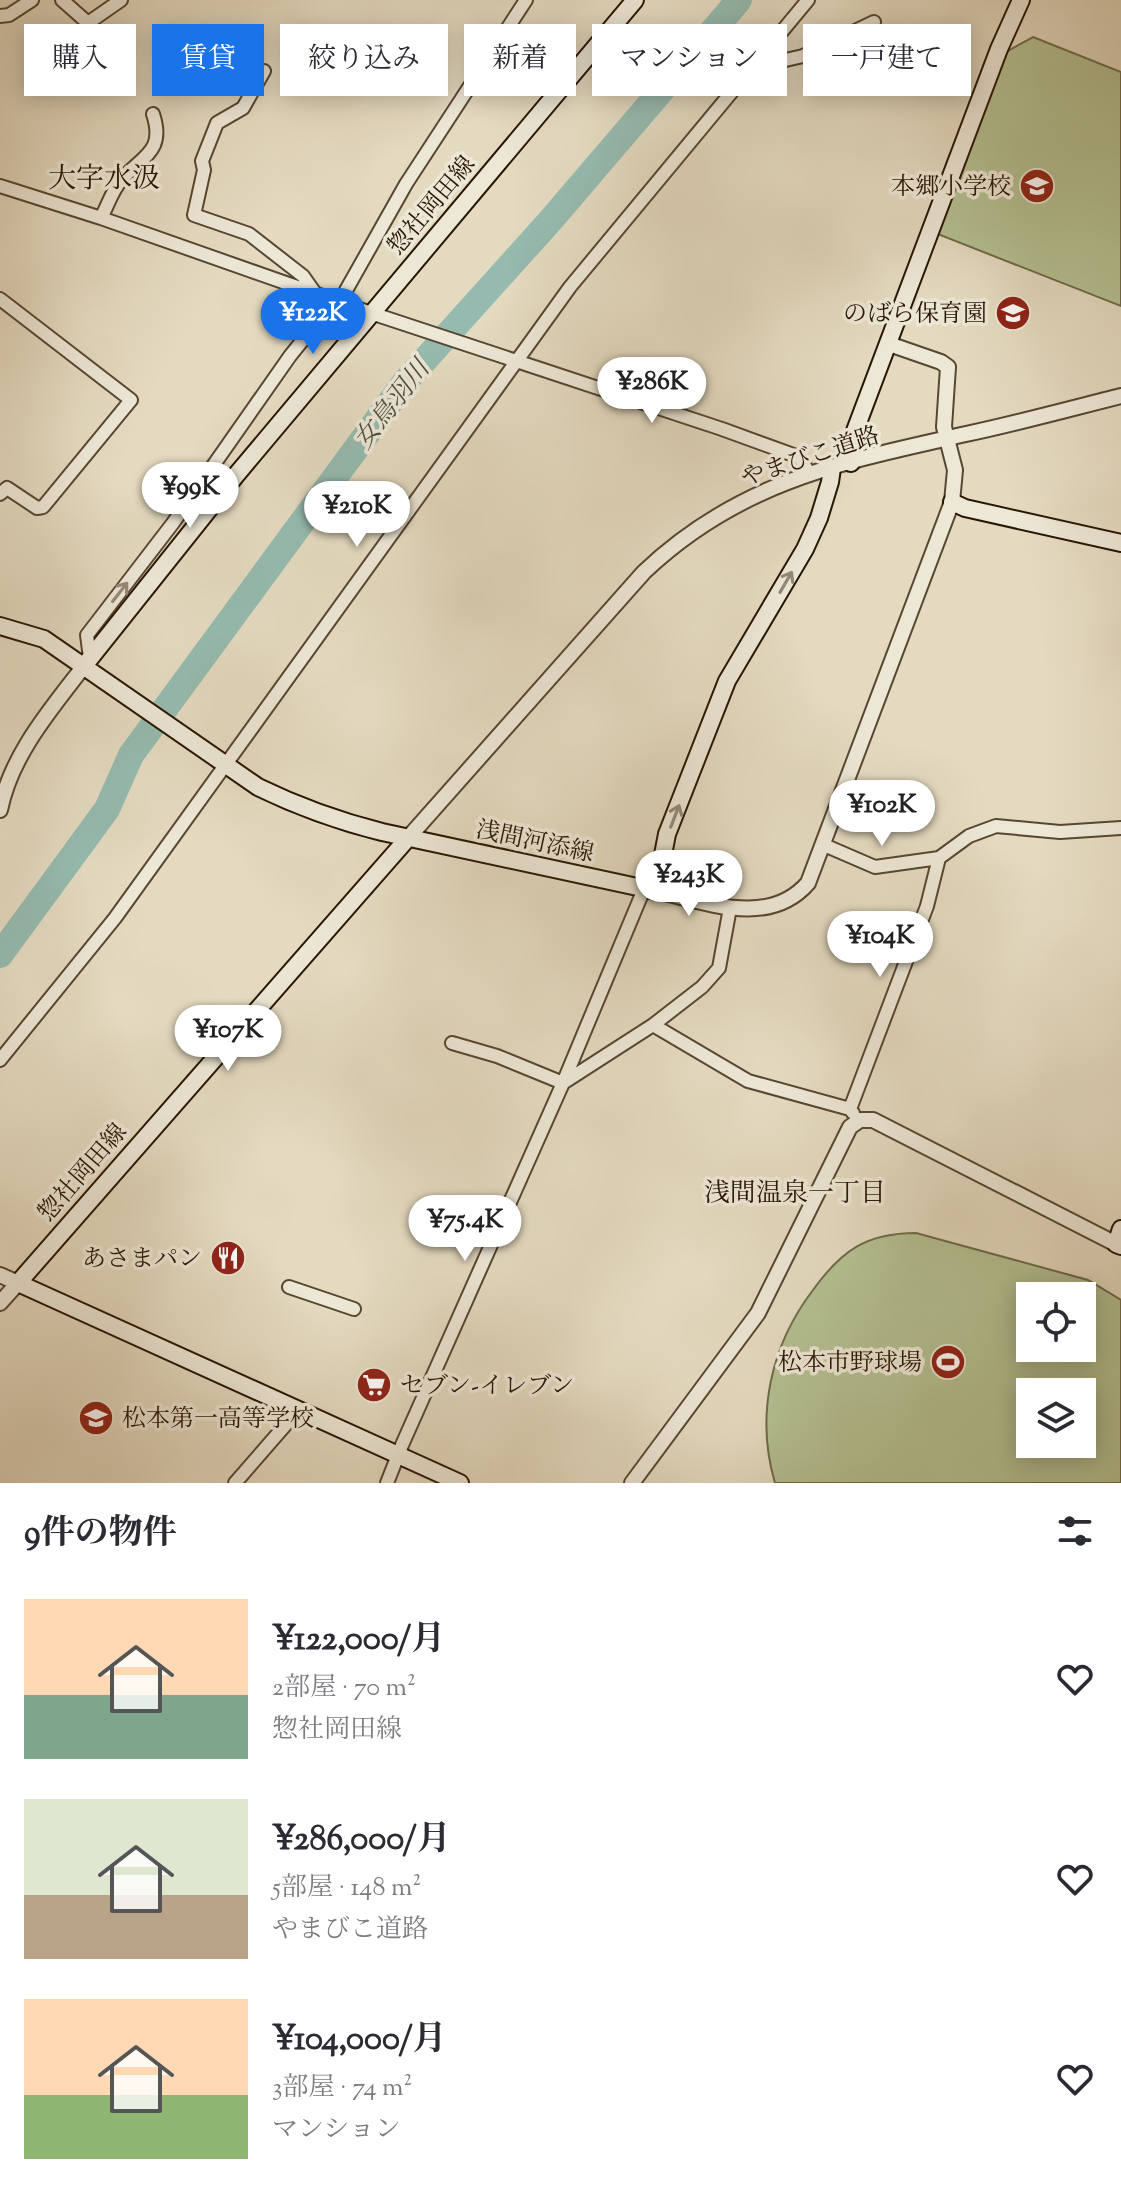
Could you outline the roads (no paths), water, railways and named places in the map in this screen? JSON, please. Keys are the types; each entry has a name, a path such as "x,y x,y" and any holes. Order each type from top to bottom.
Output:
{"main road":[{"name":"惣社岡田線","path":"87,662 237,474 635,0"},
{"path":"851,463 850,444 999,49 1021,0"},
{"path":"650,890 667,834 727,681 805,549 823,506 832,468"},
{"path":"952,502 1121,543"},
{"name":"浅間河添線","path":"0,626 44,639 87,662 99,677 221,762 258,787 297,806 341,822 408,838 650,890"},
{"name":"惣社岡田線","path":"18,1283 408,838"},
{"path":"18,1283 460,1483"}],"street":[{"path":"0,16 9,15 32,0"},
{"path":"62,0 88,23 121,0"},
{"path":"0,810 2,795 24,748 87,662 87,635 173,523 290,356 338,300 406,184 526,0"},
{"path":"787,25 808,0"},
{"path":"787,60 803,56 874,22"},
{"path":"250,96 243,108 217,123 202,161 204,170 194,215 249,234 303,276 315,293"},
{"path":"0,1060 115,918 221,762 512,359 728,96"},
{"path":"101,218 121,179 152,149 158,135 153,114"},
{"path":"0,186 799,457 810,474"},
{"path":"0,494 7,488 37,508 43,507 131,400 2,304"},
{"path":"387,1483 650,890 730,908 769,909 799,894 808,883 952,502 955,470 944,427 948,367 889,344"},
{"name":"やまびこ道路","path":"408,838 644,572 662,554 734,504 810,474 1121,396"},
{"path":"824,845 875,867 939,858 969,836 996,826 1060,832 1121,828"},
{"path":"632,1483 758,1313 850,1127 927,906 939,858"},
{"path":"563,1083 653,1025 702,987 719,968 730,908"},
{"path":"653,1025 748,1081 873,1120 1119,1239"},
{"path":"452,1043 497,1056 563,1083"},
{"path":"0,1275 18,1283 0,1303"},
{"path":"289,1287 354,1309"},
{"path":"235,1483 288,1422 294,1410"}],"waterway":[{"name":"女鳥羽川","path":"0,955 107,809 131,755 405,382 550,221 739,0"}],"place":[{"name":"本郷小学校","path":"1037,186"},
{"name":"のばら保育園","path":"1013,313"},
{"name":"あさまパン","path":"228,1258"},
{"name":"松本市野球場","path":"948,1362"},
{"name":"セブン-イレブン","path":"374,1385"},
{"name":"松本第一高等学校","path":"96,1418"}],"district":[{"name":"大字水汲","path":"104,177"},
{"name":"浅間温泉一丁目","path":"795,1192"}]}
